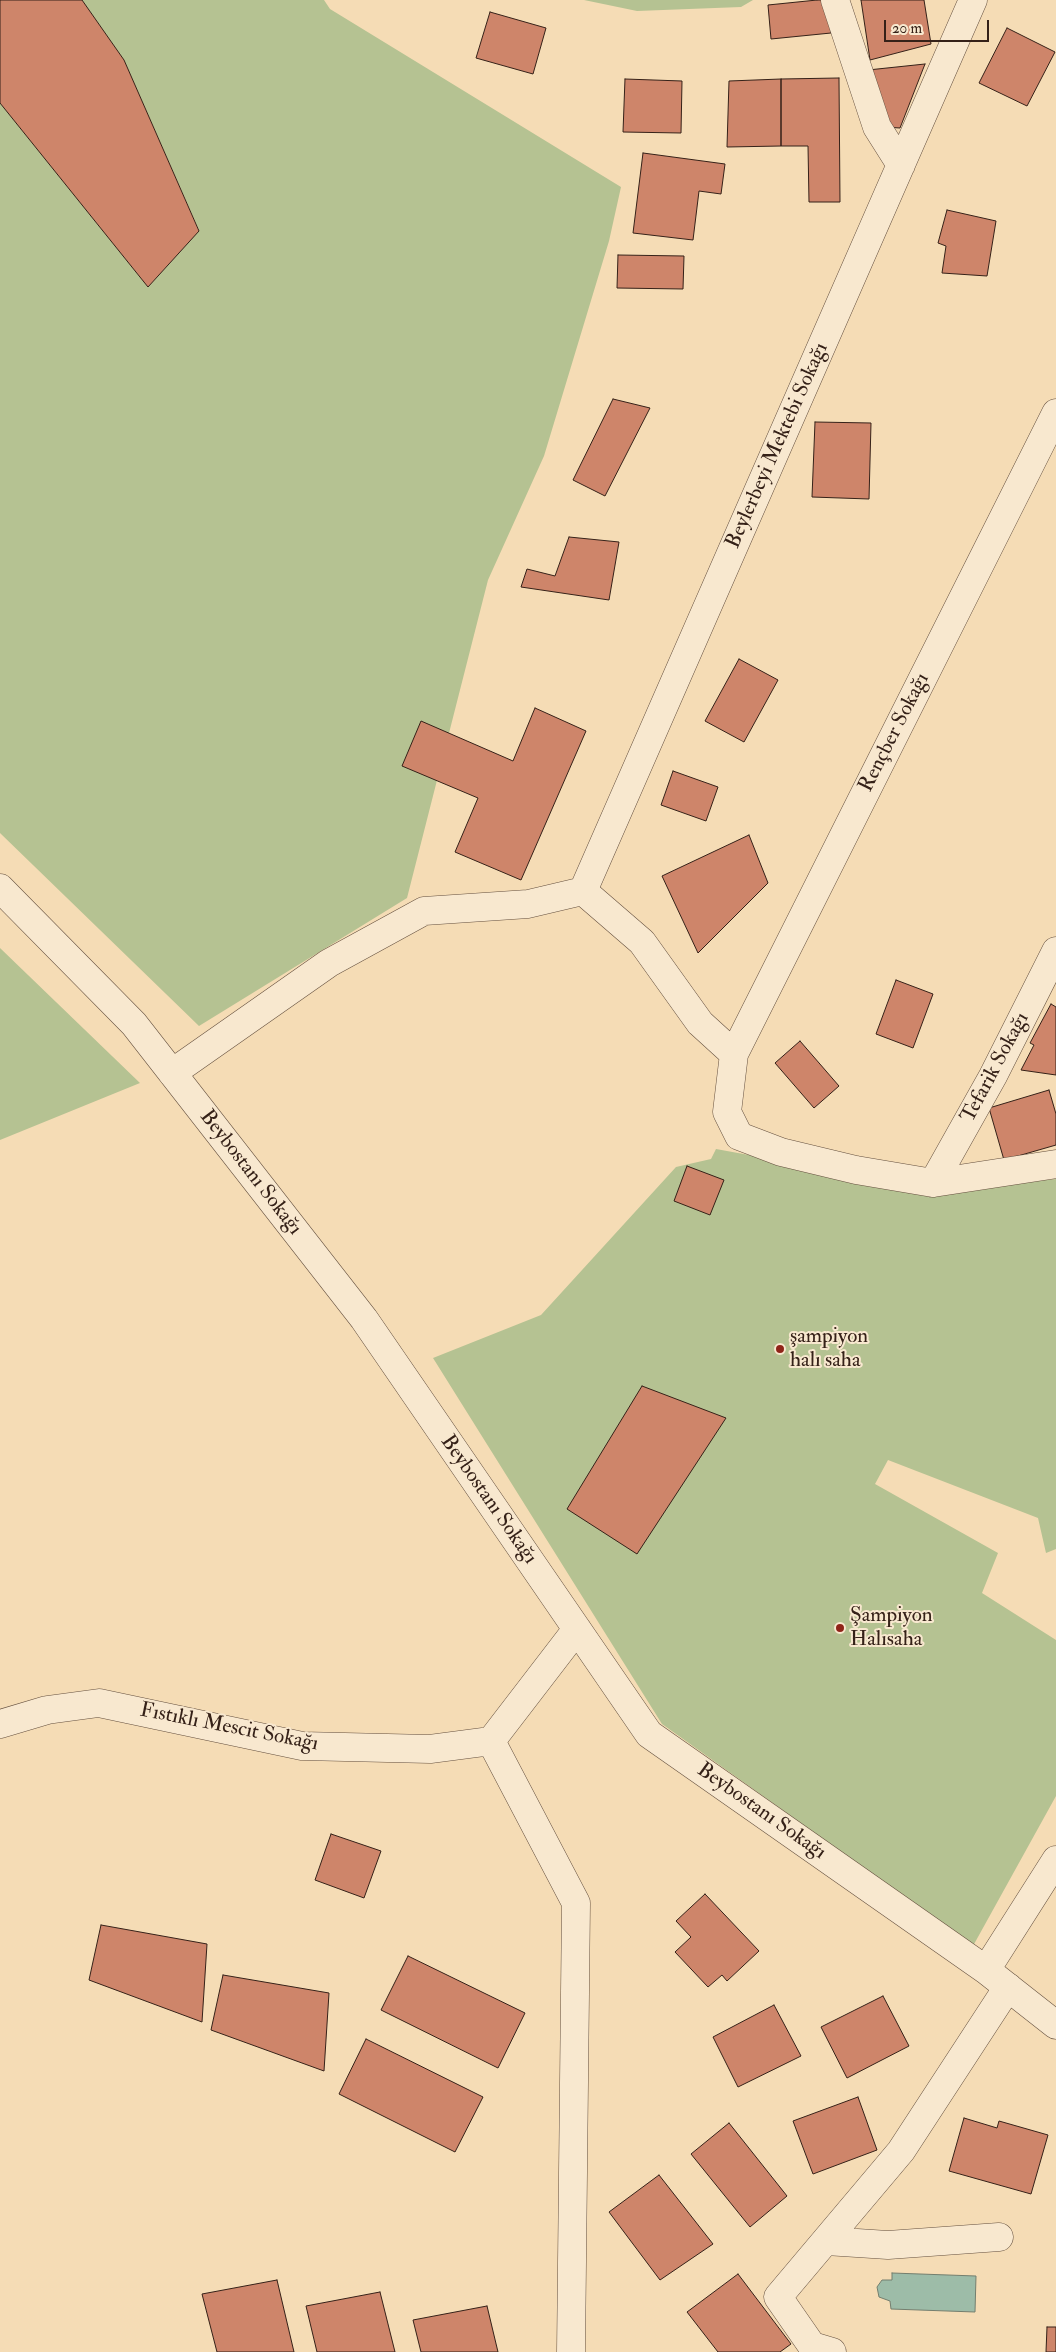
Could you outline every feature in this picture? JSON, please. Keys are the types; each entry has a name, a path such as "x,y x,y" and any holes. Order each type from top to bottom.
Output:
{"street":[{"path":"835,0 877,126 901,165"},
{"name":"Beylerbeyi Mektebi Sokağı","path":"583,891 973,0"},
{"name":"Rençber Sokağı","path":"1056,413 734,1054 727,1112 738,1136 781,1152 856,1170 934,1183 1056,1164"},
{"name":"Beybostanı Sokağı","path":"0,888 134,1024 364,1319 649,1734 986,1970 1008,1988 1050,2015"},
{"path":"172,1073 330,963 424,912 528,904 583,891 642,942 700,1023 734,1054"},
{"name":"Tefarik Sokağı","path":"934,1183 994,1076 1056,951"},
{"path":"571,2352 576,1903 491,1741 577,1629"},
{"name":"Fıstıklı Mescit Sokağı","path":"0,1724 47,1710 99,1703 302,1746 430,1749 491,1741"},
{"path":"986,1970 1056,1860"},
{"path":"832,2352 812,2346 778,2297 901,2151 1008,1988"},
{"path":"826,2241 888,2245 999,2237"}],"shaded area":[{"path":"82,0 324,0 330,9 621,187 609,241 544,456 488,580 407,898 199,1026 0,833 0,103 148,287 199,230 124,60"},
{"path":"584,0 753,0 741,7 637,11"},
{"path":"0,948 140,1083 0,1140"},
{"path":"716,1149 935,1189 1056,1179 1056,1549 1046,1553 1038,1518 888,1460 875,1484 998,1553 982,1593 1056,1640 1056,1796 973,1946 662,1724 433,1358 541,1315 676,1167 711,1159"},
{"path":"892,2273 976,2276 975,2312 891,2309 890,2301 879,2297 877,2287 882,2280 892,2280"}],"building":[{"path":"0,0 82,0 124,60 199,231 148,287 0,103"},
{"path":"828,0 831,33 771,39 768,5"},
{"path":"861,0 924,0 931,44 870,60"},
{"path":"490,12 546,28 533,74 476,58"},
{"path":"1007,28 1055,52 1027,106 979,83"},
{"path":"925,64 900,128 885,127 868,70"},
{"path":"839,78 840,202 809,202 808,146 781,146 781,79"},
{"path":"625,79 682,81 681,133 623,132"},
{"path":"781,79 781,146 727,147 729,81"},
{"path":"643,153 725,164 721,194 699,191 693,240 633,233"},
{"path":"947,210 996,221 987,276 942,273 946,246 938,243"},
{"path":"618,255 684,256 683,289 617,288"},
{"path":"613,399 650,408 605,496 573,480"},
{"path":"815,422 871,423 869,499 812,497"},
{"path":"569,537 619,542 609,600 521,587 527,569 555,576"},
{"path":"739,659 778,680 744,742 705,721"},
{"path":"535,708 586,731 521,880 455,852 478,798 402,766 421,721 513,761"},
{"path":"673,771 718,787 706,821 661,805"},
{"path":"749,835 768,883 698,953 662,876"},
{"path":"896,980 933,994 913,1048 876,1034"},
{"path":"1051,1004 1056,1007 1056,1075 1021,1070 1034,1045 1030,1043"},
{"path":"800,1041 839,1086 814,1108 775,1063"},
{"path":"1049,1090 1056,1114 1056,1145 1004,1160 989,1108"},
{"path":"687,1166 724,1180 710,1215 674,1201"},
{"path":"642,1386 726,1418 637,1554 567,1509"},
{"path":"331,1834 381,1851 364,1898 315,1880"},
{"path":"705,1894 759,1951 727,1981 722,1975 708,1987 675,1952 691,1937 676,1921"},
{"path":"101,1925 207,1944 202,2022 89,1980"},
{"path":"408,1956 525,2013 498,2068 381,2010"},
{"path":"223,1975 329,1993 324,2071 211,2030"},
{"path":"883,1996 909,2046 847,2078 821,2027"},
{"path":"774,2005 801,2056 738,2087 713,2037"},
{"path":"366,2039 483,2097 455,2152 339,2094"},
{"path":"858,2097 877,2150 813,2174 793,2121"},
{"path":"964,2118 997,2128 999,2121 1048,2135 1031,2194 949,2171"},
{"path":"729,2123 787,2196 750,2227 691,2154"},
{"path":"659,2175 713,2244 660,2280 609,2212"},
{"path":"738,2274 791,2344 780,2352 718,2352 687,2312"},
{"path":"277,2280 294,2352 217,2352 202,2294"},
{"path":"380,2292 395,2352 317,2352 306,2306"},
{"path":"487,2306 498,2352 421,2352 413,2320"},
{"path":"1047,2327 1056,2327 1056,2352 1046,2352"}],"place":[{"name":"şampiyon halı saha","path":"780,1349"},
{"name":"Şampiyon Halısaha","path":"840,1628"}]}
